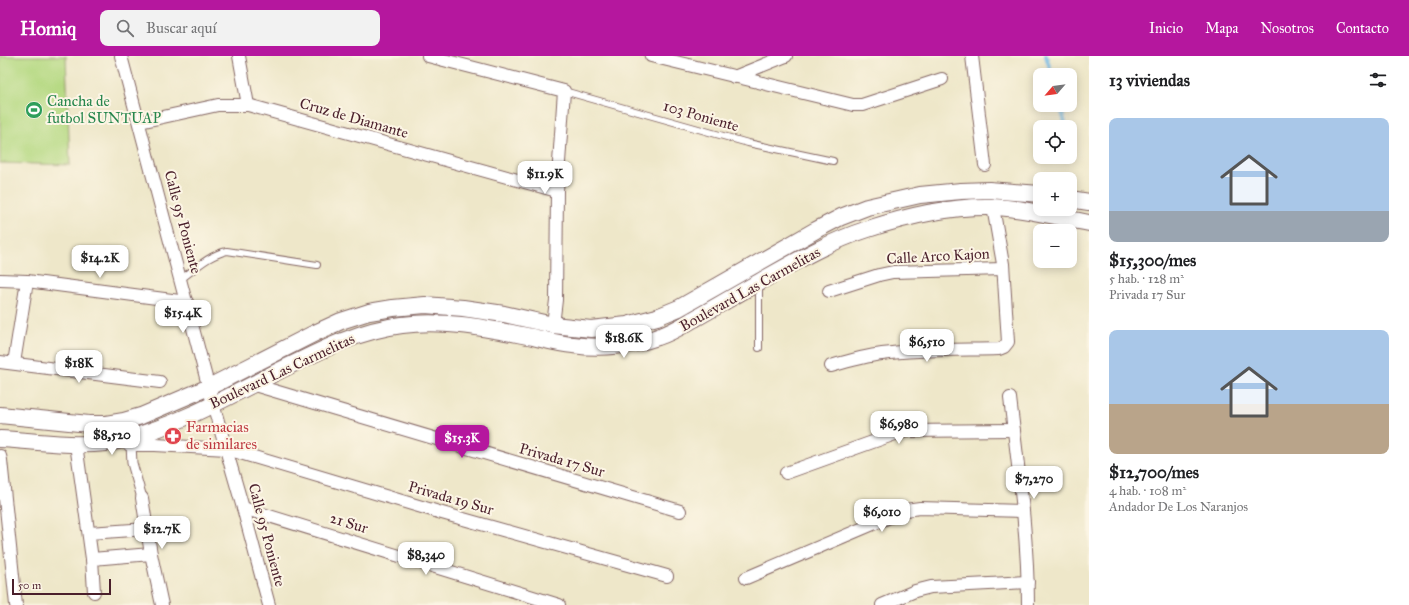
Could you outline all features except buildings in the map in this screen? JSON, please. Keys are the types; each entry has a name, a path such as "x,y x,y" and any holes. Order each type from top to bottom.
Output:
{"main road":[{"name":"Boulevard Las Carmelitas","path":"0,415 89,424 106,424 124,421 141,416 209,387 314,333 341,321 369,312 387,309 425,305 462,308 504,314 553,326 591,329 628,325 657,318 679,308 816,230 841,217 867,207 920,195 961,191 990,190 1033,193"},
{"path":"1077,200 1089,202"},
{"name":"Boulevard Las Carmelitas","path":"0,439 76,444 128,442 214,404 251,384 340,342 368,331 400,325 438,323 472,326 573,345 620,345 656,338 672,331 759,281 822,248 867,229 944,210 993,207 1019,210 1089,223"},
{"path":"591,329 593,346"}],"street":[{"name":"Calle 95 Poniente","path":"121,56 269,605"},
{"path":"239,56 248,105"},
{"path":"428,56 564,91 557,191 556,300 553,326"},
{"path":"651,56 853,105 862,105 942,79"},
{"path":"734,77 786,56"},
{"path":"972,56 985,165"},
{"name":"Cruz de Diamante","path":"140,122 218,105 248,105 557,191"},
{"path":"831,366 868,356 883,354 930,350 999,349 1004,346 1008,342 1003,269 993,207"},
{"name":"Calle Arco Kajon","path":"829,291 879,275 894,272 1003,269"},
{"path":"0,280 27,281 170,301 187,302"},
{"path":"14,363 27,281"},
{"path":"0,362 160,382"},
{"name":"Privada 17 Sur","path":"251,384 680,511"},
{"path":"1010,398 1023,511 1028,582 1028,605"},
{"path":"786,473 906,431 1014,430"},
{"path":"128,442 132,463 142,498 151,554 162,605"},
{"name":"Privada 19 Sur","path":"128,442 227,449 667,576"},
{"path":"76,444 89,533 94,592"},
{"path":"0,456 16,605"},
{"name":"21 Sur","path":"243,508 559,605"},
{"path":"746,578 906,510 920,508 1023,511"},
{"path":"89,533 147,529"},
{"path":"92,559 151,554"},
{"path":"882,605 915,591 931,587 1028,582"}],"lane":[{"name":"103 Poniente","path":"564,91 748,143 833,161"},
{"path":"181,279 211,256 219,252 227,251 316,265"},
{"path":"758,348 759,281"}],"green space":[{"name":"Cancha de futbol SUNTUAP","path":"0,56 66,56 70,165 0,163"}],"waterway":[{"path":"1046,56 1050,68"},
{"path":"1062,112 1064,120"}],"place":[{"name":"Cancha de futbol SUNTUAP","path":"34,110"},
{"name":"Farmacias de similares","path":"173,436"}]}
